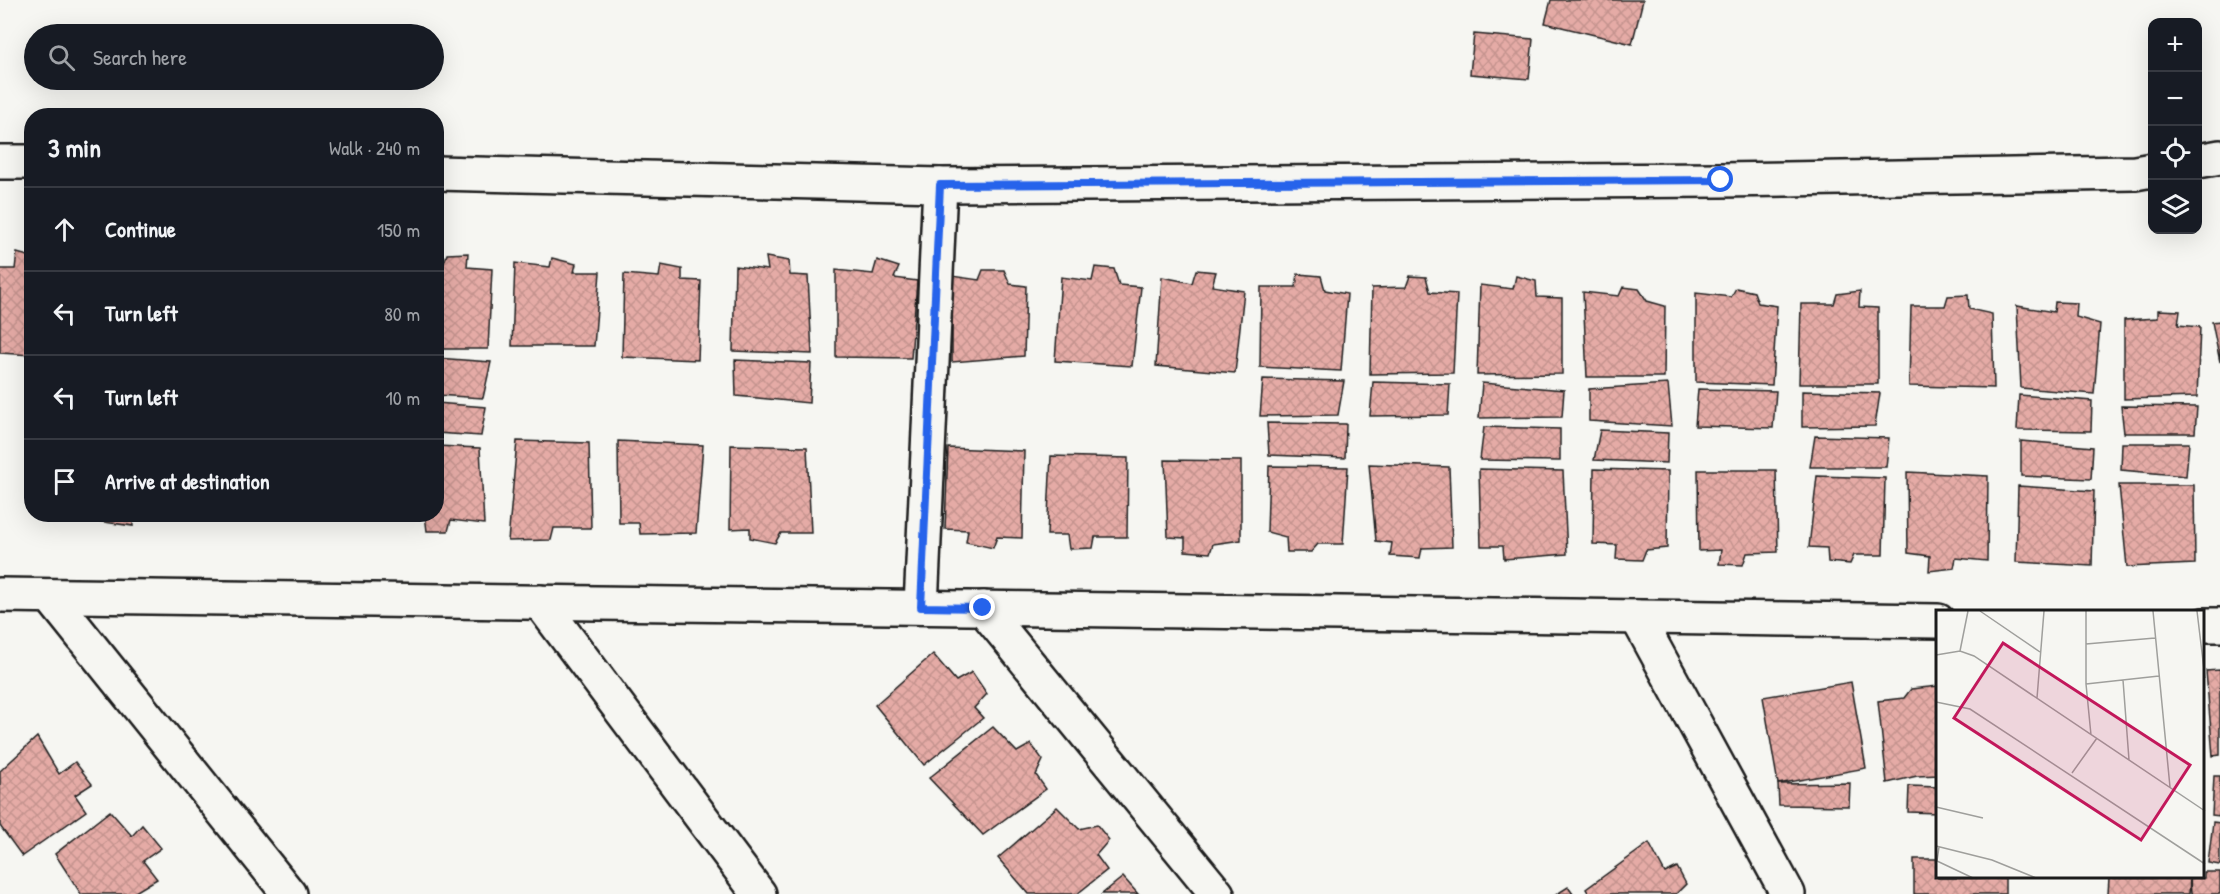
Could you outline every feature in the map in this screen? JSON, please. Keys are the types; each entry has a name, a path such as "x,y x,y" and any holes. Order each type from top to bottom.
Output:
{"street":[{"path":"2202,160 2220,156"},
{"path":"0,162 24,162"},
{"path":"444,172 940,185 1721,180 2135,173 2148,171"},
{"path":"921,607 940,185"},
{"path":"0,595 1936,621"},
{"path":"50,596 289,894"},
{"path":"540,602 759,894"},
{"path":"983,608 1217,894"},
{"path":"1637,617 1788,894"}],"building":[{"path":"1551,0 1643,0 1632,44 1545,23"},
{"path":"1474,34 1533,39 1529,79 1470,74"},
{"path":"17,253 24,255 24,354 0,353 0,269 15,269"},
{"path":"468,253 467,267 492,269 488,349 444,349 444,263 447,254"},
{"path":"766,257 789,261 790,275 808,276 812,354 733,351 735,266 768,270"},
{"path":"552,258 576,264 574,272 600,272 594,346 512,346 515,263 550,267"},
{"path":"877,260 899,267 894,278 917,281 911,358 836,357 836,270 873,274"},
{"path":"661,265 682,269 682,280 701,281 698,360 622,357 624,274 659,277"},
{"path":"1095,267 1114,269 1119,285 1141,287 1132,366 1055,361 1061,277 1092,281"},
{"path":"983,270 1004,270 1010,284 1026,286 1024,356 952,362 952,276 979,280"},
{"path":"1196,270 1216,272 1212,286 1244,291 1235,373 1156,366 1162,277 1192,283"},
{"path":"1298,274 1321,276 1325,290 1347,294 1341,371 1260,367 1261,287 1296,287"},
{"path":"1410,276 1426,277 1430,292 1457,294 1453,373 1370,374 1372,288 1406,287"},
{"path":"1516,276 1536,281 1537,297 1562,298 1562,374 1477,375 1480,285 1513,289"},
{"path":"1623,287 1639,289 1647,301 1665,306 1664,377 1587,377 1583,292 1619,296"},
{"path":"1736,288 1754,292 1758,303 1777,306 1772,385 1696,382 1696,293 1731,297"},
{"path":"1860,291 1859,307 1878,308 1878,384 1799,384 1801,304 1834,304 1837,294"},
{"path":"1968,295 1969,309 1992,314 1994,388 1909,386 1911,306 1945,306 1948,296"},
{"path":"2055,302 2077,303 2076,317 2100,324 2094,394 2021,388 2017,306 2054,312"},
{"path":"2158,310 2180,311 2178,325 2200,327 2197,397 2124,399 2124,320 2158,318"},
{"path":"2220,321 2220,362 2212,322"},
{"path":"444,359 491,362 483,398 444,396"},
{"path":"735,360 811,363 809,403 736,396"},
{"path":"1263,379 1344,381 1338,415 1260,416"},
{"path":"1373,382 1450,384 1448,415 1370,416"},
{"path":"1482,383 1564,390 1562,417 1479,418"},
{"path":"1668,384 1672,426 1589,421 1589,389"},
{"path":"1698,389 1776,391 1773,428 1695,426"},
{"path":"1802,391 1880,393 1875,426 1802,427"},
{"path":"2019,395 2092,401 2091,431 2017,430"},
{"path":"444,404 486,407 481,436 444,434"},
{"path":"2121,406 2197,407 2195,433 2124,433"},
{"path":"1267,423 1346,424 1345,458 1269,455"},
{"path":"1484,427 1560,429 1560,461 1480,460"},
{"path":"1600,430 1668,433 1667,463 1594,460"},
{"path":"1815,436 1889,438 1886,467 1810,467"},
{"path":"517,441 589,443 591,528 554,528 551,540 508,541"},
{"path":"618,441 703,445 696,533 640,534 639,523 619,523"},
{"path":"2021,441 2093,447 2091,479 2021,476"},
{"path":"2122,443 2189,443 2186,476 2121,470"},
{"path":"731,445 807,447 811,533 781,533 775,543 750,538 750,528 730,529"},
{"path":"444,446 480,448 484,524 451,520 448,531 427,531 426,522 444,522"},
{"path":"948,448 1024,451 1022,538 997,537 993,548 966,542 968,530 945,529"},
{"path":"1051,456 1128,458 1127,537 1095,537 1093,548 1069,549 1067,535 1047,535"},
{"path":"1165,460 1241,461 1241,540 1213,544 1210,553 1185,551 1185,538 1168,537"},
{"path":"1369,464 1449,467 1452,547 1422,548 1420,558 1390,556 1392,543 1376,541"},
{"path":"1269,466 1348,467 1343,544 1318,544 1311,552 1287,552 1286,537 1267,532"},
{"path":"1479,469 1563,471 1567,554 1504,559 1503,546 1481,546"},
{"path":"1594,469 1668,471 1667,548 1646,550 1642,560 1616,559 1617,545 1593,544"},
{"path":"1698,470 1776,470 1778,552 1747,553 1743,565 1719,564 1721,550 1699,551"},
{"path":"1907,472 1988,476 1987,561 1956,558 1954,568 1929,571 1930,556 1908,553"},
{"path":"1817,476 1885,478 1883,555 1854,555 1850,564 1828,562 1827,548 1809,547"},
{"path":"2119,485 2194,485 2195,564 2127,567"},
{"path":"2018,486 2094,491 2092,566 2016,562"},
{"path":"105,522 133,522 133,526"},
{"path":"933,654 956,681 972,672 987,694 974,708 983,718 924,765 875,705"},
{"path":"2220,670 2220,755 2213,756 2206,671"},
{"path":"1851,682 1866,768 1778,784 1763,697"},
{"path":"1936,686 1936,775 1917,776 1887,783 1878,701 1904,698 1911,689"},
{"path":"993,727 1017,752 1031,744 1043,760 1036,775 1046,789 983,835 929,778"},
{"path":"37,737 59,774 75,762 92,784 75,795 86,811 22,856 0,826 0,771"},
{"path":"2214,776 2220,776 2220,816 2212,815"},
{"path":"1850,783 1849,806 1779,805 1778,784"},
{"path":"1909,786 1936,787 1936,813 1908,812"},
{"path":"1057,807 1079,829 1097,825 1109,840 1096,855 1107,870 1077,894 1029,894 998,858"},
{"path":"110,811 132,836 142,825 161,848 143,861 157,879 132,894 81,894 55,854"},
{"path":"2213,822 2220,823 2220,865 2208,863"},
{"path":"1649,843 1665,873 1677,867 1686,884 1676,894 1589,894 1586,889"},
{"path":"1914,859 1936,859 1936,879 2005,879 2005,894 1914,894"},
{"path":"2205,872 2220,872 2220,894 2191,894 2190,879 2205,879"},
{"path":"1123,877 1138,894 1102,894"},
{"path":"2109,879 2190,879 2189,894 2108,894"},
{"path":"1568,887 1573,894 1557,894"}],"route":[{"path":"983,608 921,607 940,185 1721,180"}]}
